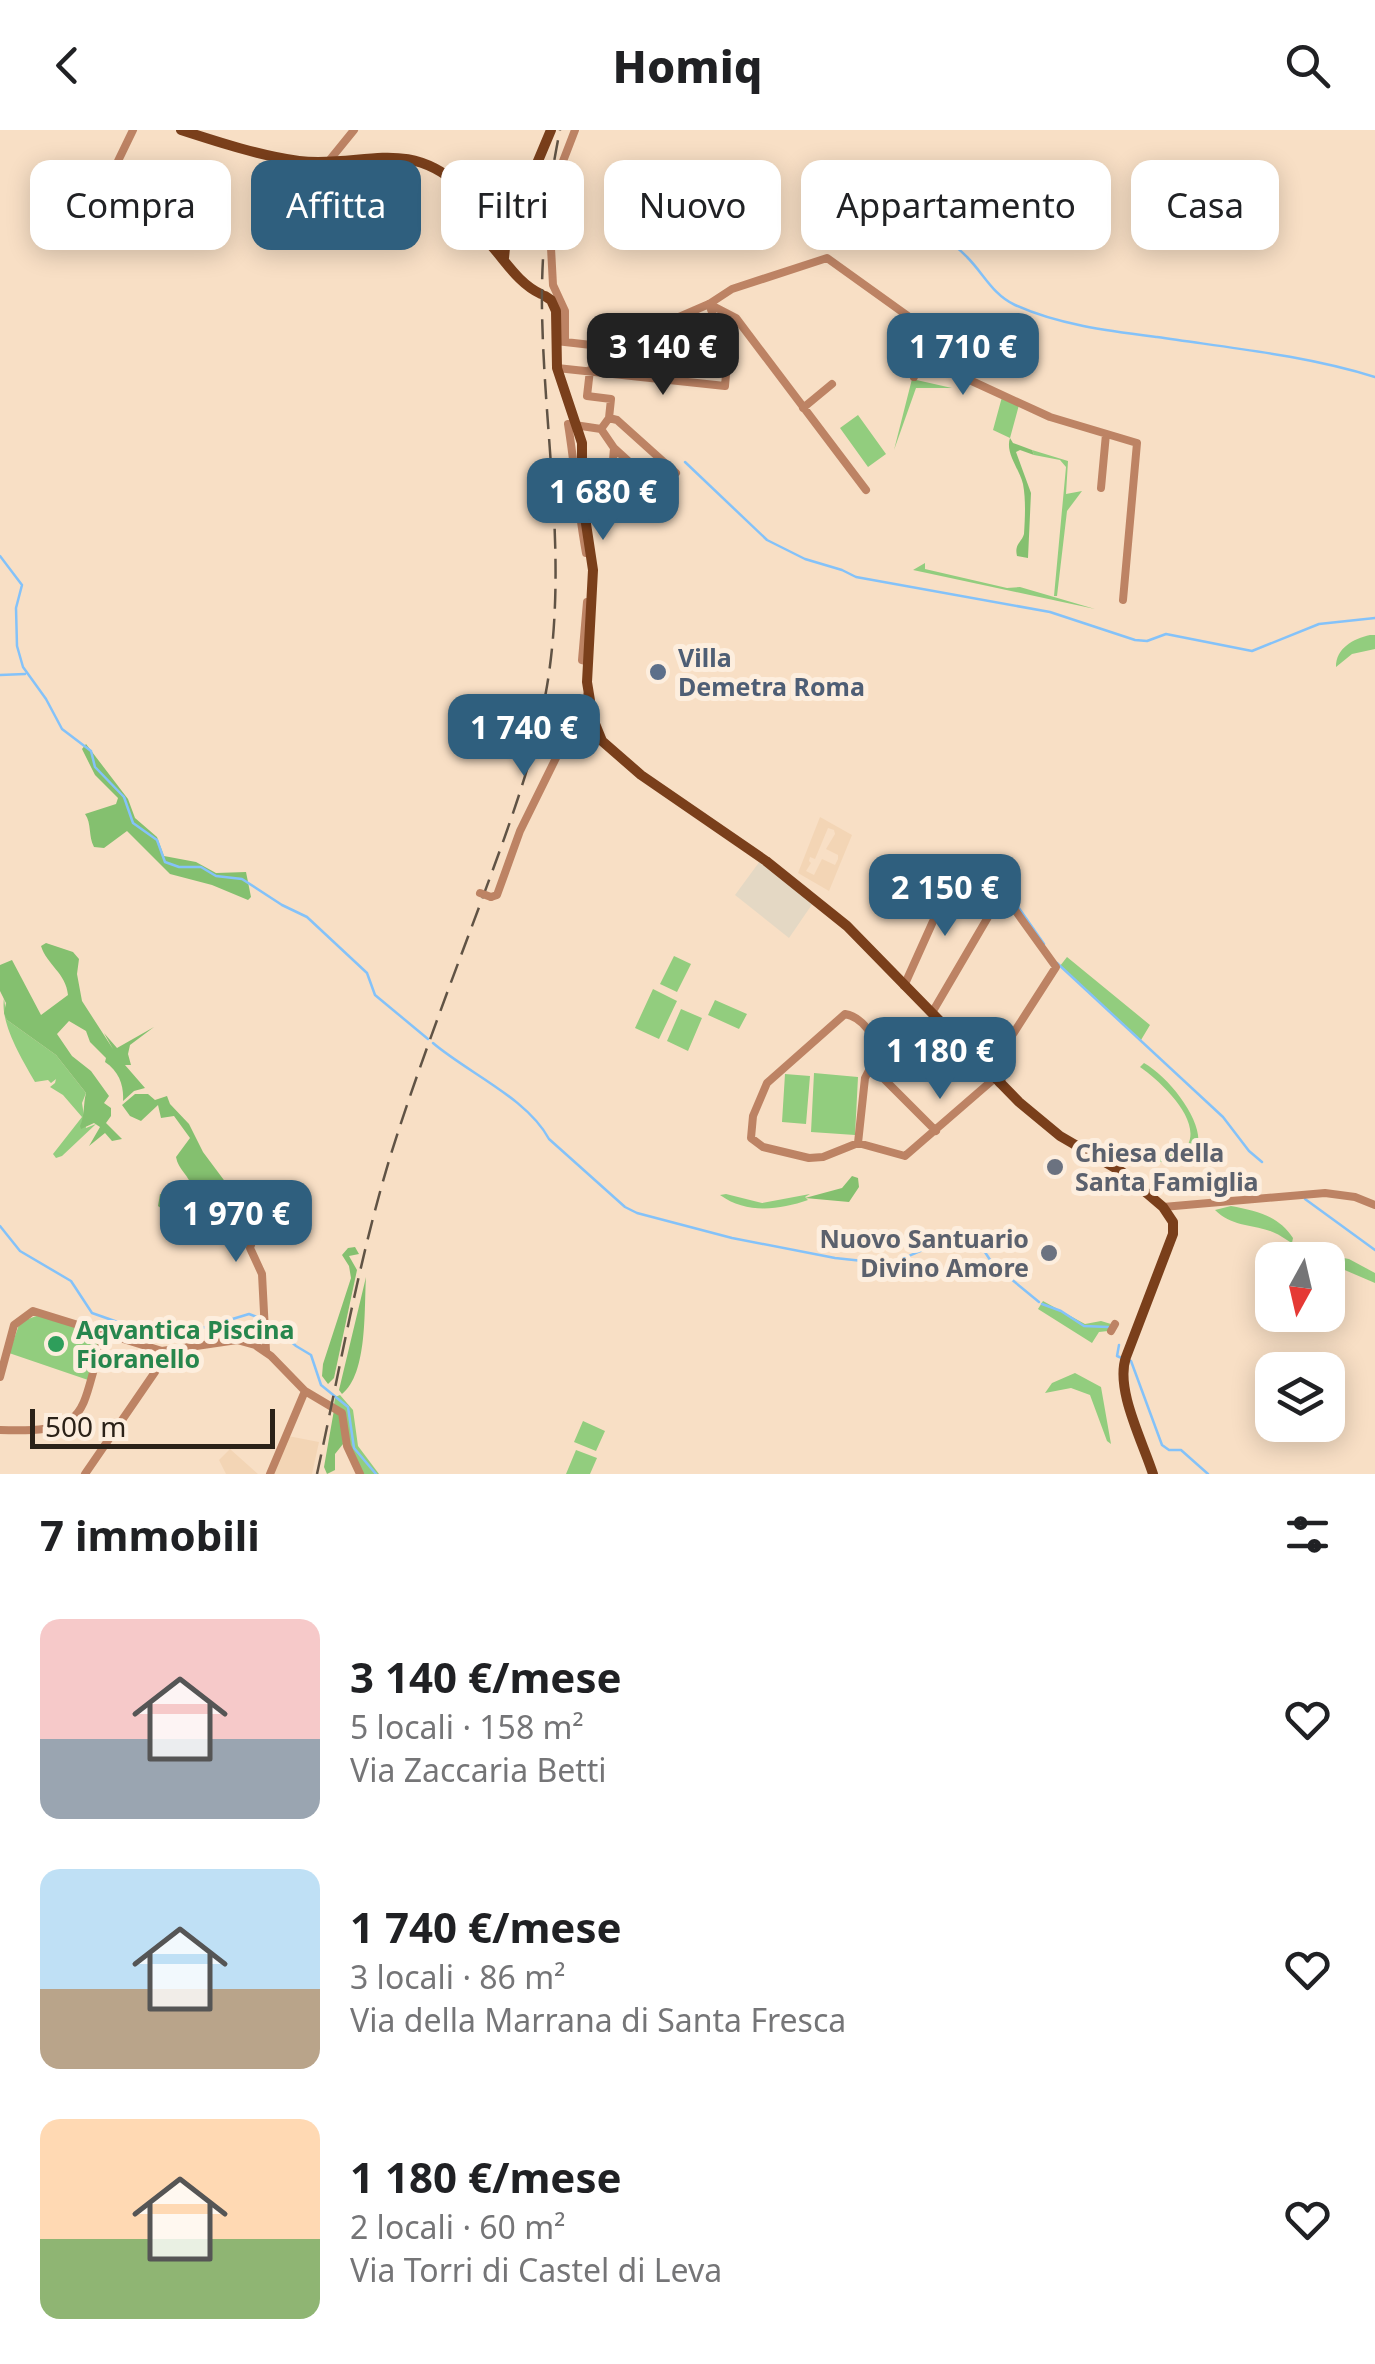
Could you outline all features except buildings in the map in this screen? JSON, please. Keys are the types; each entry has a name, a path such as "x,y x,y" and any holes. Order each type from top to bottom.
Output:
{"main road":[{"path":"181,130 307,160"},
{"path":"537,160 550,130"},
{"path":"352,160 409,160"},
{"path":"500,250 523,283 555,306 560,342 557,368 582,449 582,497 592,561 588,693 600,739 641,775 766,861 848,926 997,1080 1058,1136 1115,1168 1172,1219 1174,1234 1124,1359 1123,1390 1152,1474"}],"street":[{"path":"118,160 133,130"},
{"path":"330,160 354,130"},
{"path":"574,130 560,169 551,248 553,285 565,311 560,342 634,347 732,289 827,258 962,349 960,373 964,377 1050,417 1134,441 1139,446 1122,600"},
{"path":"557,368 725,386 730,339 714,318 710,304"},
{"path":"710,304 736,318 866,490"},
{"path":"667,379 670,356 678,342 714,318"},
{"path":"914,377 926,328"},
{"path":"636,352 685,358"},
{"path":"590,370 588,396 611,399 609,418 601,429"},
{"path":"803,408 832,384"},
{"path":"609,418 628,428 676,473"},
{"path":"577,423 601,429 614,448 660,490"},
{"path":"1101,488 1106,434"},
{"path":"610,498 614,448"},
{"path":"586,497 632,500 644,506"},
{"path":"480,893 497,895 520,831 588,693"},
{"path":"565,736 600,739"},
{"path":"858,1143 862,1088 878,1053 875,1040 860,1021 845,1014 768,1083 750,1127 750,1136 758,1145 809,1158 823,1157 858,1143 899,1156 911,1154 1002,1078 995,1062 1056,969 1020,915 951,876 904,986"},
{"path":"933,1012 998,900"},
{"path":"872,1068 936,1131"},
{"path":"1163,1208 1326,1193 1354,1197 1375,1206"},
{"path":"260,1217 250,1248 262,1274 266,1351"},
{"path":"0,1377 12,1330 28,1312 44,1312 162,1351 237,1340 250,1342 266,1351 304,1391 342,1413 347,1446 360,1474"},
{"path":"0,1430 44,1431 71,1419 89,1393 106,1332"},
{"path":"85,1474 154,1372"},
{"path":"270,1474 304,1391"}],"shaded area":[{"path":"820,817 852,835 829,891 798,873","holes":["828,828 834,830 826,849 838,855 835,865 822,859 814,875 806,871"]},
{"path":"760,861 813,903 789,938 735,895"},
{"path":"288,1436 319,1442 312,1474 272,1474"},
{"path":"230,1449 258,1474 226,1474 219,1460"}],"green space":[{"path":"912,379 952,388 916,388 894,450"},
{"path":"1002,397 1019,405 1010,438 993,430"},
{"path":"858,415 886,454 868,467 840,428"},
{"path":"1010,438 1034,455 1016,452 1031,493 1028,558 1017,556 1016,552 1024,534 1025,496 1009,449"},
{"path":"1032,450 1068,461 1066,494 1082,491 1067,511 1057,596 1066,467 1060,460 1034,455"},
{"path":"925,563 925,569 1007,588 1020,587 1095,609 913,570"},
{"path":"1375,635 1375,649 1352,654 1336,667 1347,645"},
{"path":"86,744 128,799 135,818 157,837 164,856 196,862 216,873 246,872 251,897 248,900 170,874 127,831 104,848 94,847 85,814 116,804 118,798 95,775 82,749"},
{"path":"46,943 73,952 79,959 77,974 82,1001 113,1049 104,1033 117,1048 154,1027 130,1045 131,1065 125,1065 145,1088 134,1091 123,1101 118,1075 90,1042 86,1031 69,1021 57,1034 109,1096 104,1103 111,1108 111,1116 106,1123 122,1139 112,1141 105,1133 89,1146 100,1127 94,1123 81,1129 86,1093 56,1055 7,1020 4,1013 0,965 12,960 41,1015 68,995 64,981 41,946"},
{"path":"674,956 691,964 677,992 660,984"},
{"path":"1067,957 1150,1025 1141,1040 1060,966"},
{"path":"653,989 677,1001 659,1039 635,1028"},
{"path":"4,998 7,1020 56,1055 86,1093 82,1103 86,1128 96,1124 62,1156 56,1158 53,1154 82,1117 63,1095 50,1087 56,1079 51,1083 35,1082 9,1030 4,1008"},
{"path":"715,1000 747,1014 739,1029 708,1015"},
{"path":"681,1009 702,1018 688,1051 667,1041"},
{"path":"1144,1063 1174,1089 1196,1125 1198,1142 1193,1154 1179,1161 1137,1159 1115,1151 1119,1145 1178,1155 1188,1145 1188,1121 1172,1096 1140,1067"},
{"path":"814,1073 858,1077 855,1135 811,1132"},
{"path":"785,1074 810,1076 806,1124 782,1122"},
{"path":"135,1094 148,1094 155,1100 167,1096 244,1207 242,1214 226,1209 221,1219 208,1220 179,1215 158,1206 160,1194 184,1196 192,1189 176,1157 190,1138 174,1116 161,1118 158,1105 141,1121 130,1116 122,1105"},
{"path":"852,1176 858,1178 859,1187 849,1202 805,1198 842,1188"},
{"path":"810,1194 805,1197 808,1200 797,1203 752,1208 720,1195 762,1203"},
{"path":"1231,1206 1258,1212 1287,1230 1292,1242 1273,1232 1227,1219 1215,1210"},
{"path":"244,1207 256,1223 253,1228 245,1234 218,1239 192,1219 186,1226 168,1215 194,1216 209,1222 226,1209 242,1214"},
{"path":"355,1247 359,1254 349,1256 357,1270 334,1378 328,1384 322,1376 323,1364 351,1278 342,1255"},
{"path":"1345,1258 1375,1273 1375,1283 1345,1270"},
{"path":"366,1277 360,1356 350,1385 342,1394 339,1390"},
{"path":"1043,1301 1085,1324 1111,1324 1092,1343 1038,1309"},
{"name":"Aqvantica Piscina Fioranello","path":"39,1315 103,1335 91,1381 9,1353 20,1322"},
{"path":"1075,1373 1101,1387 1111,1444 1090,1395 1071,1388 1045,1393 1052,1383"},
{"path":"340,1395 353,1410 358,1446 379,1474 362,1474 351,1453 345,1415 334,1405 335,1397"},
{"path":"334,1410 341,1416 343,1444 335,1454 335,1470 327,1474 324,1467"},
{"path":"583,1421 605,1431 596,1451 574,1442"},
{"path":"576,1450 597,1458 590,1474 566,1474"}],"waterway":[{"path":"959,250 1000,295 1049,318 1294,358 1375,377"},
{"path":"685,462 767,540 856,577 1050,612 1135,640 1147,641 1166,634 1252,651 1319,624 1375,618"},
{"path":"0,556 22,585 16,608 17,646 23,667 62,729 91,751 95,767 124,797 133,823 157,840 165,862 242,879 307,917 367,973 375,995 428,1039"},
{"path":"0,675 25,674"},
{"path":"1016,904 1044,944"},
{"path":"1057,963 1223,1117 1262,1162"},
{"path":"433,1043 527,1111 549,1139 625,1207 637,1213 732,1238 835,1258 891,1264"},
{"path":"1305,1199 1375,1250"},
{"path":"0,1226 20,1251 71,1281 92,1313 166,1339 249,1314 262,1319"},
{"path":"894,1264 933,1246 967,1239 975,1241 991,1261"},
{"path":"994,1265 1039,1302"},
{"path":"1042,1304 1084,1326 1108,1327"},
{"path":"269,1322 311,1355 321,1385 348,1407 354,1448 376,1474"},
{"path":"1119,1345 1117,1356 1124,1359"},
{"path":"1131,1361 1162,1445 1169,1450 1181,1450 1208,1474"}],"railway":[{"path":"317,1474 386,1171 519,796 547,686 553,639 555,545 542,287 546,219 560,130"}],"place":[{"name":"Villa Demetra Roma","path":"658,672"},
{"name":"Chiesa della Santa Famiglia","path":"1055,1167"},
{"name":"Nuovo Santuario Divino Amore","path":"1049,1253"},
{"name":"Aqvantica Piscina Fioranello","path":"56,1344"}]}
